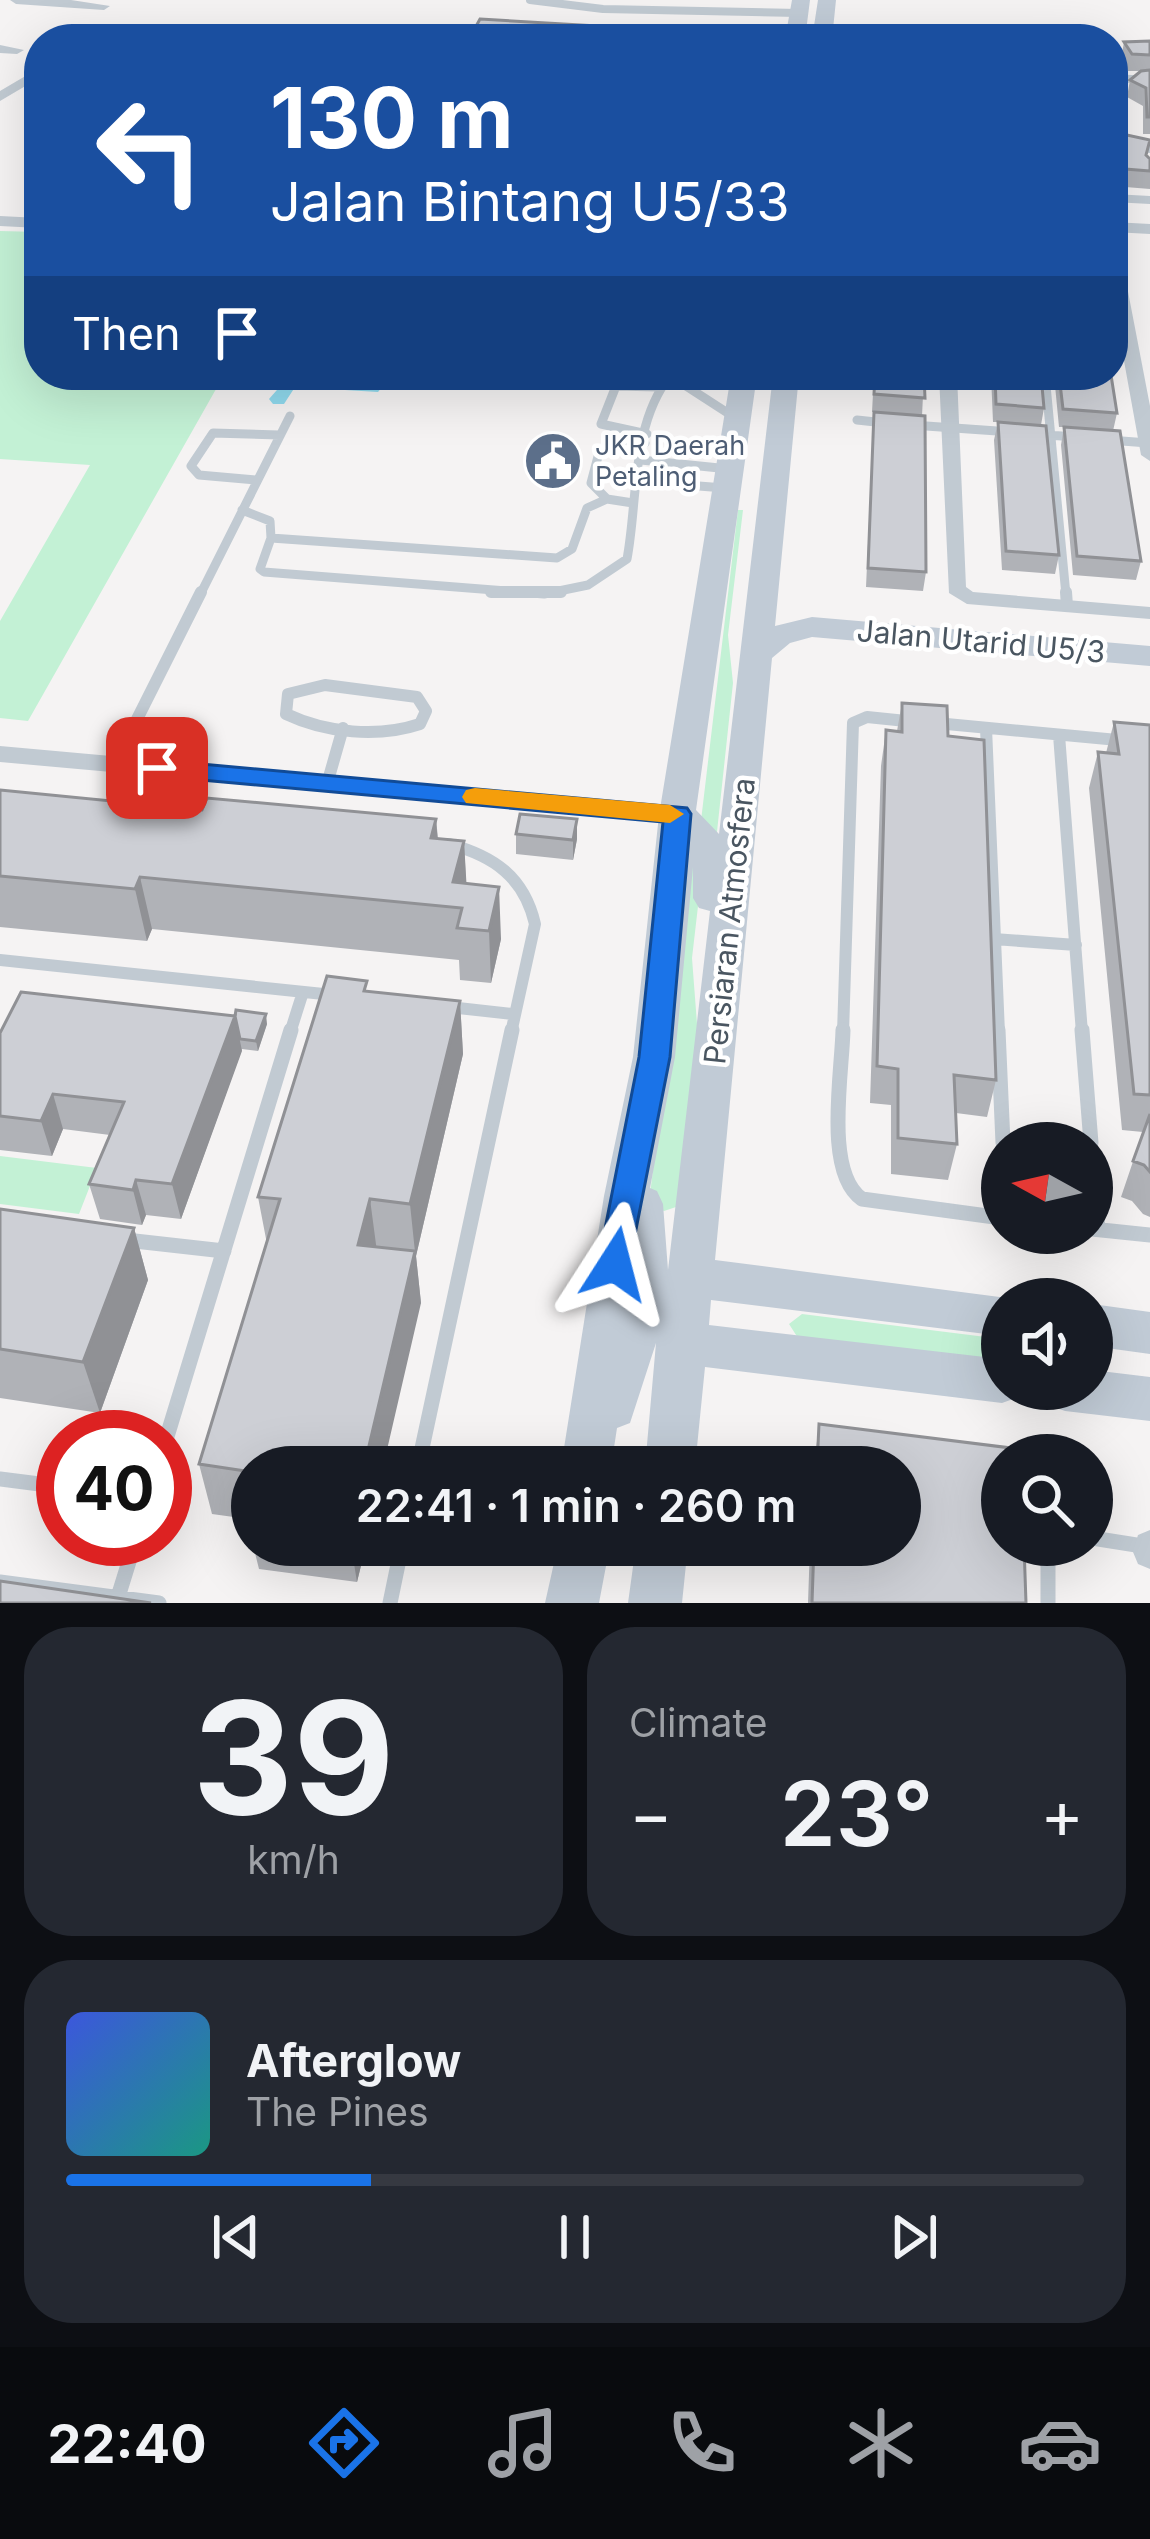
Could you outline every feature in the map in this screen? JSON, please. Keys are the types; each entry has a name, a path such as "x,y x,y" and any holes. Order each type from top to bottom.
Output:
{"street":[{"path":"16,0 104,6"},
{"path":"0,49 17,50"},
{"path":"1128,330 1144,387 1149,449"},
{"name":"Persiaran Atmosfera","path":"672,1446 684,1343 672,1291 722,1008 762,587 751,481 738,420 742,390"},
{"name":"Persiaran Atmosfera","path":"589,1446 626,1196 654,1057 677,814 751,481 781,390"},
{"path":"948,390 956,589 967,598 1150,613"},
{"path":"762,587 773,605 812,627"},
{"path":"754,661 765,642 786,631 812,627"},
{"name":"Jalan Utarid U5/3","path":"812,627 1150,656"},
{"path":"0,754 677,814 702,835 713,854 711,943 722,1008"},
{"path":"654,1057 641,1203 643,1268 672,1291 981,1313"},
{"path":"605,1446 632,1340 672,1291"},
{"path":"1113,1328 1150,1333"},
{"path":"684,1343 981,1379"},
{"path":"1113,1395 1150,1399"},
{"path":"569,1603 575,1566"},
{"path":"655,1603 659,1566"}],"lane":[{"path":"530,0 603,9 800,7"},
{"path":"614,390 601,424 646,439"},
{"path":"242,510 266,515 271,538 260,569 264,572 512,594 587,588 627,559 636,481 657,390"},
{"path":"692,390 738,420"},
{"path":"1046,390 1067,605"},
{"path":"114,764 290,416"},
{"path":"857,421 1051,435 1149,449"},
{"path":"256,480 199,475 190,466 213,433 279,434"},
{"path":"607,500 591,483 600,449 646,439"},
{"path":"641,460 751,481"},
{"path":"636,481 751,481"},
{"path":"271,538 542,560 572,549 583,513 607,500 633,503"},
{"path":"326,685 405,694 422,702 426,711 420,724 407,730 343,728 291,718 284,708 288,694 326,685"},
{"path":"981,1215 862,1199 849,1190 839,1165 854,721 867,717 1150,743"},
{"path":"327,784 343,728"},
{"path":"986,728 1002,1122"},
{"path":"1059,735 1089,1122"},
{"path":"422,1446 535,924 531,898 501,863 473,849 424,842"},
{"path":"994,939 1076,945"},
{"path":"0,960 350,997"},
{"path":"175,1410 303,992"},
{"path":"443,1006 513,1014"},
{"path":"1113,1231 1150,1235"},
{"path":"112,1238 224,1251"},
{"path":"0,1479 36,1484"},
{"path":"1113,1542 1150,1549"},
{"path":"118,1598 128,1566"},
{"path":"390,1603 398,1566"},
{"path":"1048,1566 1048,1603"},
{"path":"0,1582 159,1603"}],"green space":[{"path":"0,231 24,232 24,390 216,390 28,721 0,718 0,621 90,465 0,459"},
{"path":"738,510 743,510 728,635 733,683 716,841 700,829"},
{"path":"693,850 703,863 692,958 698,1037 679,1206 664,1211 649,1202"},
{"path":"0,1156 97,1168 79,1214 0,1204"},
{"path":"802,1314 981,1336 981,1361 798,1338 789,1324"}],"water":[{"path":"277,390 293,390 284,404 269,399"}],"building":[{"path":"480,19 563,24 477,24"},
{"path":"1150,41 1150,55 1132,54 1128,42"},
{"path":"1150,70 1147,117 1146,88 1130,80"},
{"path":"1128,135 1150,140 1146,155 1150,171 1128,169"},
{"path":"874,390 925,390 925,398 874,394"},
{"path":"996,390 1042,390 1044,408 996,404"},
{"path":"1061,390 1113,390 1117,413 1063,409"},
{"path":"874,412 925,416 926,572 868,568"},
{"path":"998,422 1046,426 1059,555 1006,551"},
{"path":"1064,427 1120,431 1141,561 1077,556"},
{"path":"902,703 947,706 948,736 984,740 996,1080 954,1075 957,1144 898,1138 898,1069 877,1066 886,730 902,732"},
{"path":"1114,722 1150,725 1150,1095 1134,1094 1098,752 1119,754"},
{"path":"0,790 202,810 207,798 436,819 431,838 464,841 453,882 499,887 489,931 457,928 462,908 140,877 135,889 0,876"},
{"path":"520,814 577,819 573,840 516,834"},
{"path":"327,976 367,981 364,991 460,1001 410,1204 370,1199 358,1245 415,1251 369,1446 231,1446 231,1469 199,1464 280,1199 258,1197"},
{"path":"21,992 235,1016 172,1184 136,1180 133,1190 89,1184 124,1102 53,1094 41,1121 0,1116 0,1033"},
{"path":"236,1010 266,1014 256,1041 240,1039"},
{"path":"1150,1114 1150,1172 1133,1161"},
{"path":"0,1209 134,1228 83,1362 0,1349"},
{"path":"819,1424 981,1444 981,1566 1025,1566 1026,1603 812,1603 813,1566 921,1566 921,1446 818,1446"},
{"path":"0,1581 151,1603 0,1603"}],"slow traffic":[{"path":"475,797 670,814"}],"place":[{"name":"JKR Daerah Petaling","path":"553,461"}],"route":[{"path":"157,768 677,814 654,1057 615,1264"}]}
